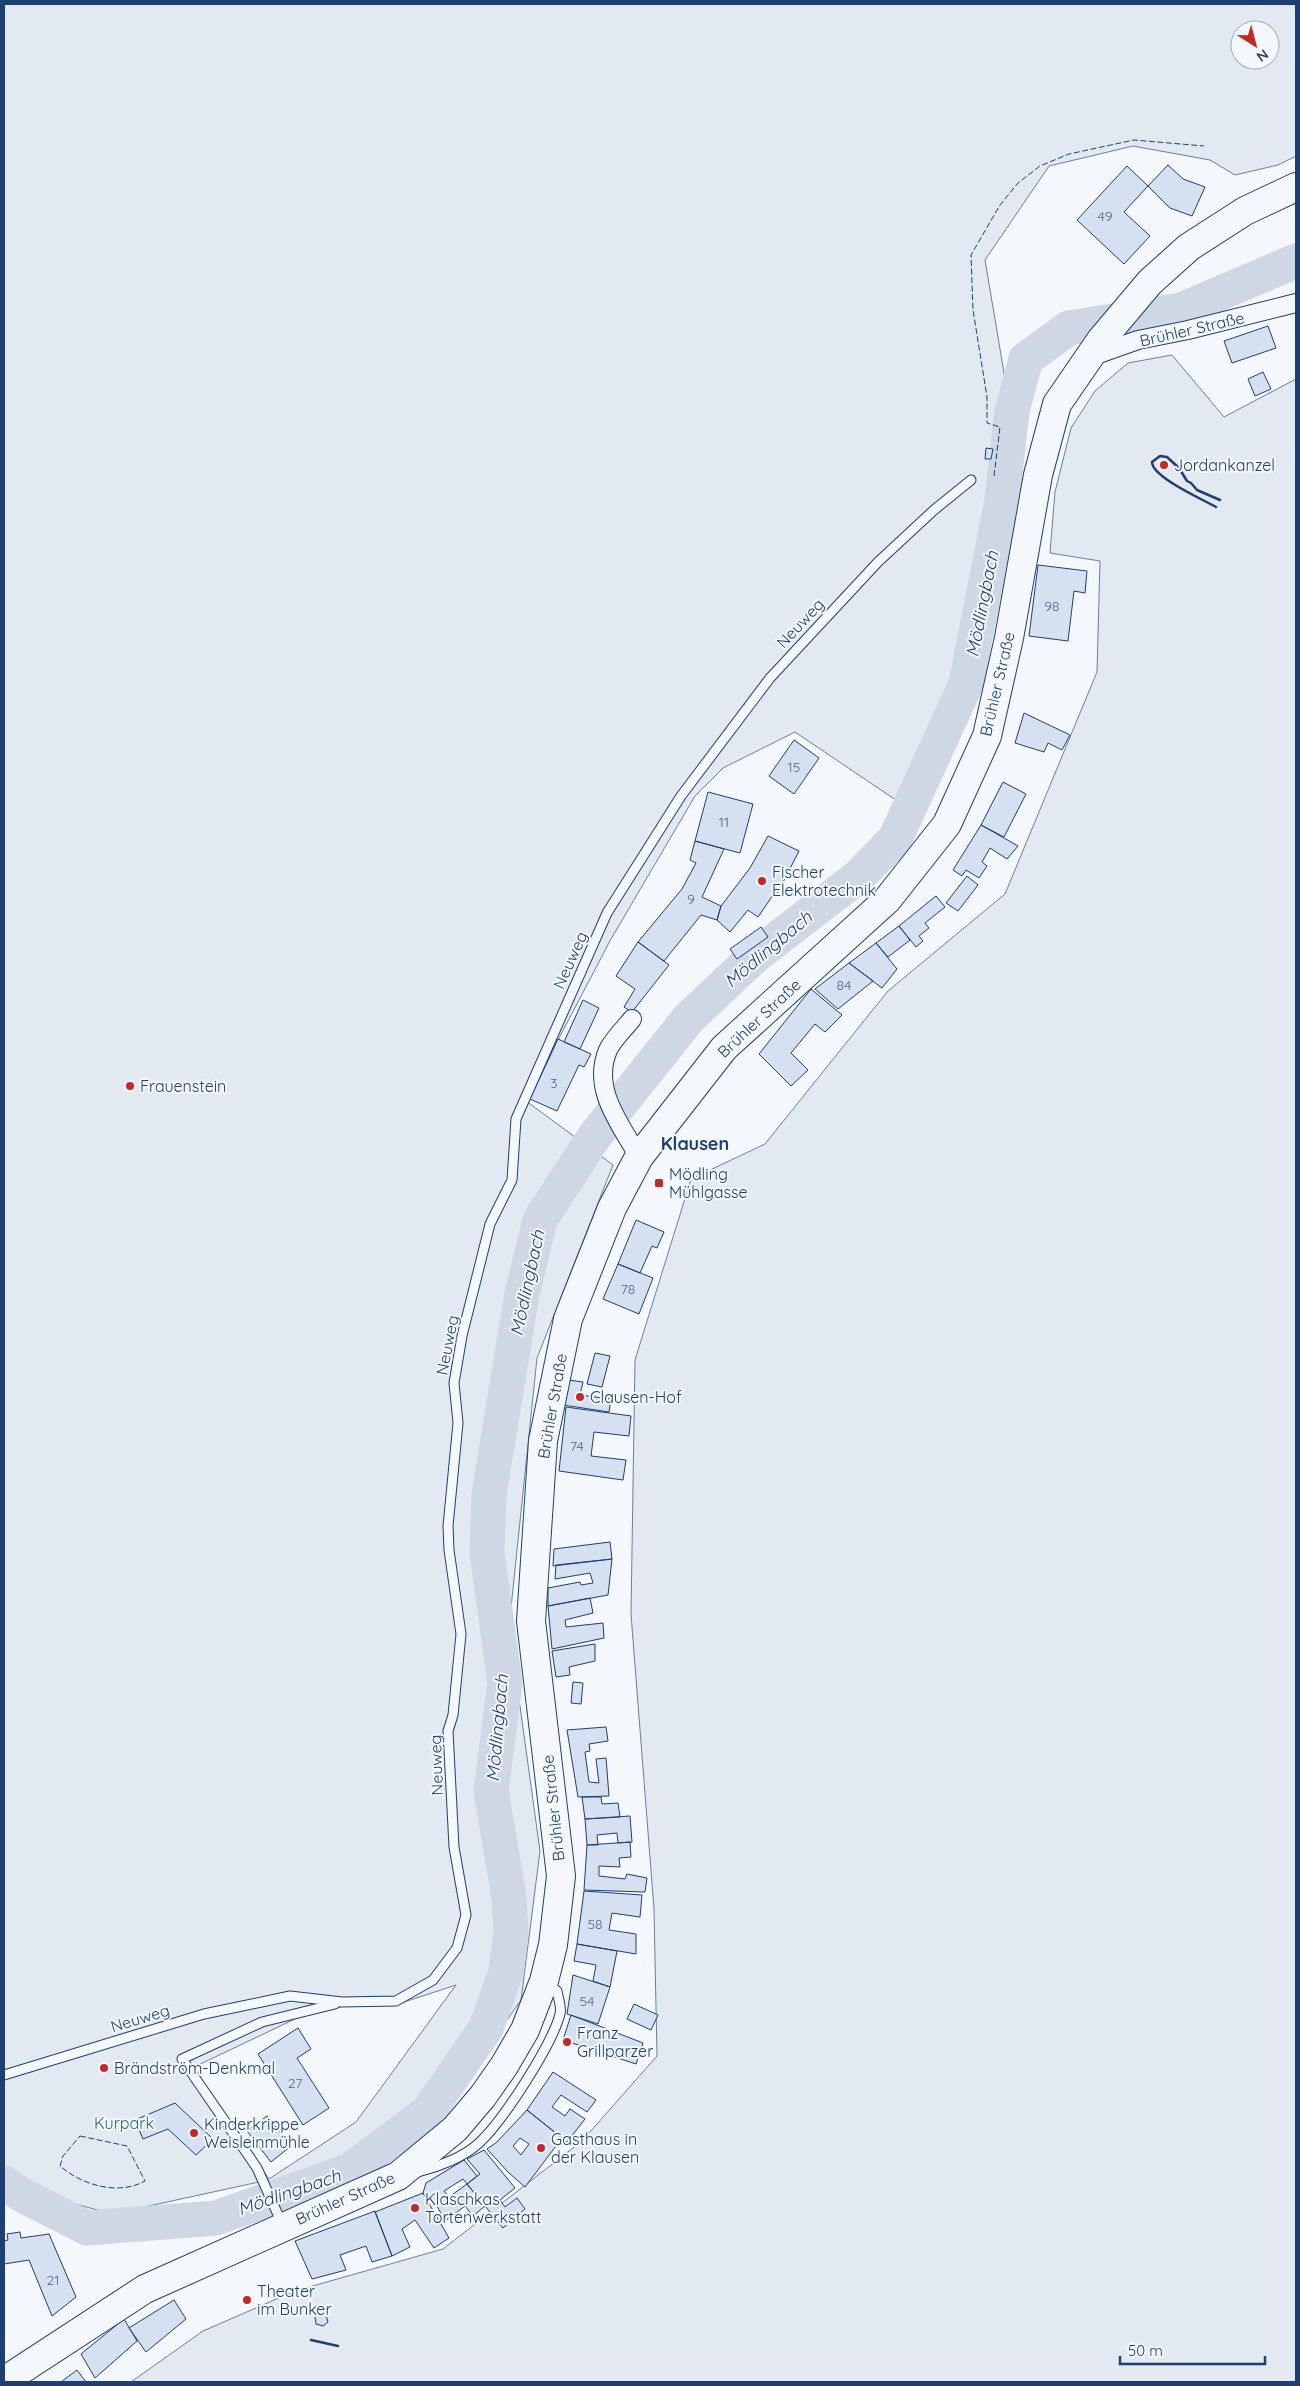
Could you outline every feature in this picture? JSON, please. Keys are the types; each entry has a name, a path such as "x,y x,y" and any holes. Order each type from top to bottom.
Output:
{"main road":[{"name":"Brühler Straße","path":"4,2381 145,2289 398,2176 455,2128 483,2096 504,2066 525,2030 544,1981 553,1945 560,1876 532,1621 543,1441 568,1319 612,1208 639,1157 724,1048 887,900 947,824 987,736 1009,638 1038,476 1058,404 1095,349 1150,282 1190,247 1205,237 1245,211 1296,187"}],"street":[{"name":"Brühler Straße","path":"1095,349 1188,330 1296,303"},
{"path":"632,1019 608,1050 603,1075 608,1102 639,1157"}],"lane":[{"name":"Neuweg","path":"4,2075 204,2014 290,1996 342,2002 396,2001 433,1980 456,1948 466,1915 454,1847 448,1731 453,1715 461,1634 449,1550 448,1526 458,1423 454,1383 462,1336 490,1224 512,1180 516,1119 607,913 681,796 770,678 878,562 934,510 971,480"},
{"path":"279,2216 257,2168 182,2059 262,2022 342,2002"}],"green space":[{"name":"Kurpark","path":"4,4 1296,4 1296,156 1278,165 1235,175 1210,160 1133,146 1049,166 985,260 1017,450 969,699 921,817 795,732 723,768 695,796 611,939 526,1101 613,1165 537,1358 509,1627 540,1851 521,2000 464,2081 365,2170 284,2204 268,2180 112,2214 57,2199 4,2168","holes":["456,1985 356,2122 269,2179 192,2068 297,2018 343,2006 395,2005"]},
{"path":"1172,355 1224,417 1296,379 1296,2382 131,2382 203,2331 295,2291 443,2249 582,2141 657,2056 654,1909 631,1614 635,1360 691,1179 765,1144 888,991 1005,894 1097,672 1100,561 1050,553 1055,492 1071,428 1095,391 1128,363"}],"building":[{"path":"1168,165 1183,179 1205,187 1192,216 1170,208 1148,186"},
{"path":"1127,166 1148,186 1124,212 1150,236 1124,264 1077,220"},
{"path":"1268,326 1276,348 1232,363 1224,341"},
{"path":"1263,372 1271,389 1255,396 1248,379"},
{"path":"986,448 993,449 991,459 985,459"},
{"path":"1038,565 1087,571 1085,593 1074,591 1068,641 1029,636"},
{"path":"1024,713 1070,735 1062,750 1048,743 1044,752 1015,743"},
{"path":"794,740 819,758 794,794 769,776"},
{"path":"1003,782 1026,794 1004,837 981,825"},
{"path":"708,792 753,804 740,853 695,841"},
{"path":"981,825 1018,846 1007,859 990,848 982,862 987,866 979,878 966,870 962,876 953,870"},
{"name":"Fischer Elektrotechnik","path":"768,836 799,851 776,896 773,895 758,917 748,910 730,932 717,920 721,906 750,868"},
{"path":"695,841 724,849 702,897 721,906 717,920 701,915 664,961 638,942 682,889 696,863 690,860"},
{"path":"967,876 978,885 958,911 946,903"},
{"path":"936,896 945,907 925,923 929,928 919,936 923,941 916,947 899,926"},
{"path":"899,926 910,940 888,957 876,943"},
{"path":"761,927 768,937 737,959 730,949"},
{"path":"638,942 669,965 632,1012 624,1007 635,989 616,976"},
{"path":"876,943 897,969 882,988 849,963"},
{"path":"849,963 873,981 838,1009 815,989"},
{"path":"811,989 842,1015 825,1032 815,1024 791,1053 808,1070 791,1086 759,1054"},
{"path":"583,1000 599,1008 580,1049 564,1042"},
{"path":"558,1039 591,1054 584,1067 579,1065 557,1111 530,1099"},
{"path":"636,1220 664,1232 657,1248 652,1246 640,1273 618,1264"},
{"path":"618,1264 653,1278 639,1314 603,1299"},
{"path":"595,1353 610,1356 602,1387 587,1384"},
{"name":"Clausen-Hof","path":"568,1380 583,1382 580,1395 611,1399 609,1412 563,1405"},
{"path":"566,1407 631,1416 629,1436 594,1432 591,1456 626,1460 623,1480 559,1471"},
{"path":"610,1542 612,1559 553,1566 554,1549"},
{"path":"612,1559 608,1595 548,1606 548,1588 580,1582 581,1585 593,1583 590,1573 555,1579 556,1565"},
{"path":"590,1598 593,1613 565,1620 566,1627 603,1623 604,1638 552,1649 548,1606"},
{"path":"595,1644 595,1661 569,1667 570,1675 556,1677 552,1651"},
{"path":"573,1682 583,1683 581,1704 571,1703"},
{"path":"606,1727 608,1741 589,1744 590,1751 585,1752 589,1782 599,1783 596,1759 606,1758 609,1796 578,1797 567,1730"},
{"path":"582,1797 601,1797 602,1804 618,1803 620,1817 585,1819"},
{"path":"630,1816 632,1842 618,1843 617,1833 597,1835 598,1845 587,1845 585,1819"},
{"path":"630,1842 631,1857 619,1858 620,1867 599,1866 599,1876 625,1879 627,1874 647,1878 645,1892 584,1890 587,1845"},
{"path":"584,1891 642,1895 640,1917 612,1913 609,1930 636,1934 636,1954 577,1944"},
{"path":"577,1944 617,1951 610,1987 593,1981 596,1965 574,1961"},
{"path":"573,1975 610,1987 598,2024 567,2014"},
{"path":"634,2004 658,2015 651,2030 627,2019"},
{"path":"571,2015 643,2043 636,2064 563,2040"},
{"path":"298,2028 311,2049 297,2058 329,2108 303,2125 258,2054"},
{"path":"553,2072 596,2100 587,2112 561,2095 552,2107 565,2116 570,2109 585,2119 567,2142 527,2110"},
{"path":"175,2103 213,2139 196,2155 168,2129 143,2139 135,2120"},
{"name":"Gasthaus in der Klausen","path":"527,2110 562,2138 525,2187 487,2149 497,2142","holes":["520,2138 529,2144 521,2155 513,2146"]},
{"path":"267,2116 291,2146 271,2162 247,2131"},
{"path":"484,2150 515,2188 500,2200 505,2207 517,2198 525,2209 503,2228 467,2184 480,2174 467,2159"},
{"path":"464,2160 477,2176 467,2184 485,2206 473,2216 465,2206 445,2221 431,2198 428,2200 423,2193 426,2183","holes":["463,2179 467,2184 449,2197 444,2191"]},
{"path":"423,2193 449,2238 434,2248 415,2220 402,2229 410,2247 392,2256 375,2212"},
{"path":"375,2211 392,2256 372,2262 366,2246 340,2255 346,2270 312,2279 295,2241"},
{"path":"20,2232 21,2238 49,2234 76,2297 52,2316 29,2260 4,2264 4,2241 8,2240 7,2234"},
{"path":"174,2300 186,2319 146,2352 129,2328"},
{"path":"320,2313 326,2315 328,2322 323,2326 316,2324 315,2317"},
{"path":"124,2319 137,2341 95,2378 81,2354"},
{"path":"77,2370 86,2382 61,2382"}],"waterway":[{"name":"Mödlingbach","path":"4,2183 22,2195 87,2228 216,2218 349,2171 428,2112 486,2028 506,1972 511,1934 509,1897 491,1791 505,1683 487,1553 489,1494 522,1294 540,1220 594,1137 689,1018 755,956 859,876 895,839 966,684 1002,500 1012,411 1026,359 1069,328 1181,310 1296,261"}],"fence":[{"path":"994,476 1000,427 987,423 987,397 973,310 971,255 1000,205 1018,183 1040,166 1069,154 1134,140 1204,146"},
{"path":"80,2136 127,2146 145,2181 123,2188 112,2188 89,2183 69,2173 60,2166 63,2156 80,2136"}],"wall":[{"path":"1216,507 1169,481 1154,468 1152,462 1160,456 1167,457 1197,490 1220,500"},
{"path":"311,2340 338,2346"}],"place":[{"name":"Jordankanzel","path":"1164,465"},
{"name":"Fischer Elektrotechnik","path":"762,881"},
{"name":"Frauenstein","path":"130,1086"},
{"name":"Mödling Mühlgasse","path":"659,1183"},
{"name":"Clausen-Hof","path":"580,1397"},
{"name":"Franz Grillparzer","path":"567,2042"},
{"name":"Brändström-Denkmal","path":"104,2068"},
{"name":"Kinderkrippe Weisleinmühle","path":"194,2133"},
{"name":"Gasthaus in der Klausen","path":"541,2148"},
{"name":"Klaschkas Tortenwerkstatt","path":"415,2208"},
{"name":"Theater im Bunker","path":"247,2300"}],"district":[{"name":"Klausen","path":"695,1143"}]}
